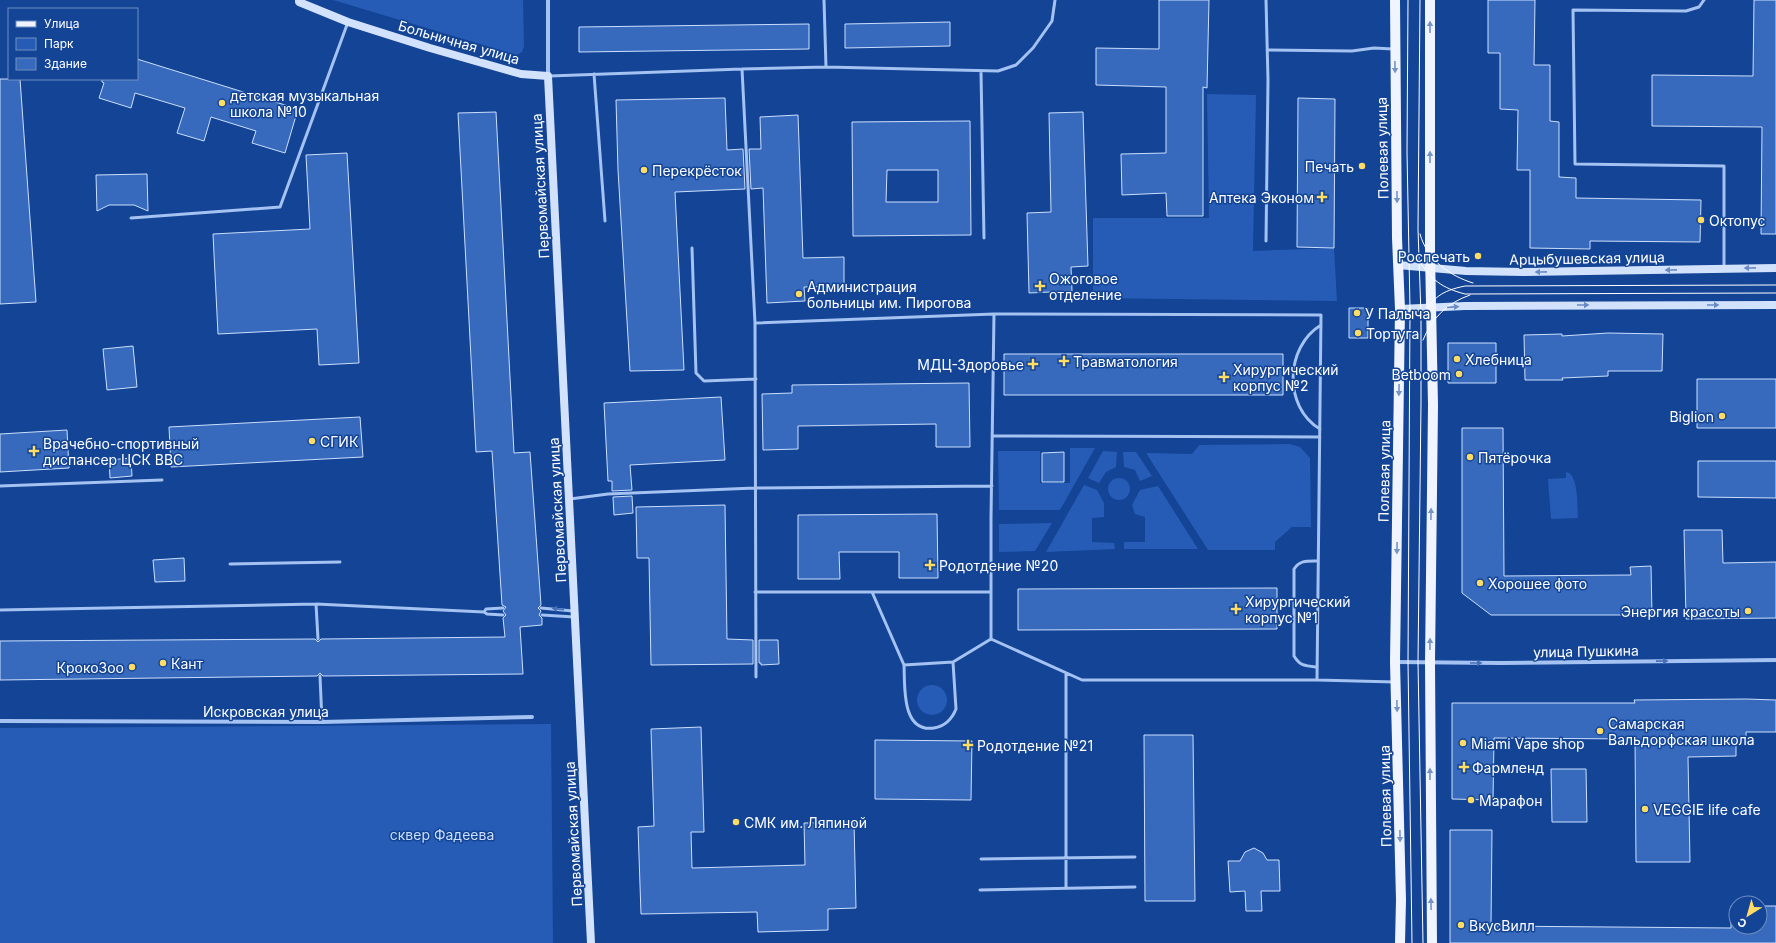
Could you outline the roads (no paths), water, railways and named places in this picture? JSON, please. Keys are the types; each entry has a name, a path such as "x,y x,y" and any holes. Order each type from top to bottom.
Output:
{"main road":[{"name":"Полевая улица","path":"1395,0 1398,264 1400,309 1396,662 1401,900 1400,943"},
{"path":"1430,0 1430,266 1433,405 1430,663 1432,943"}],"street":[{"path":"548,0 548,76"},
{"name":"Больничная улица","path":"297,1 348,22 520,74 548,76"},
{"name":"Первомайская улица","path":"548,76 591,943"},
{"name":"Арцыбушевская улица","path":"1398,264 1430,266 1466,271 1524,272 1776,268"},
{"path":"1400,309 1465,306 1776,305"},
{"name":"улица Пушкина","path":"1396,662 1776,660"},
{"name":"Искровская улица","path":"0,721 322,722 532,717"}],"lane":[{"path":"824,0 826,67"},
{"path":"548,76 826,67 981,72 998,71 1016,65 1025,58 1052,22 1055,0"},
{"path":"1266,0 1266,241"},
{"path":"1704,0 1699,7 1686,12 1573,10 1575,164 1724,166 1724,269"},
{"path":"131,218 280,207 348,22"},
{"path":"1267,50 1352,51 1374,48 1395,49"},
{"path":"742,69 755,323 756,677"},
{"path":"981,72 984,238"},
{"path":"594,74 606,221"},
{"path":"692,248 696,373 704,381 756,380"},
{"path":"755,323 994,314 1321,315 1317,680"},
{"path":"991,639 994,314"},
{"path":"1320,429 1315,426 1301,410 1293,389 1293,367 1300,346 1314,329 1321,325"},
{"path":"992,436 1320,437"},
{"path":"0,486 162,480"},
{"path":"569,500 608,494 755,488 992,486"},
{"path":"1317,666 1303,666 1297,662 1294,656 1294,569 1298,563 1304,561 1318,561"},
{"path":"230,564 340,562"},
{"path":"755,592 991,592"},
{"path":"872,592 904,665 907,708 910,716 916,723 924,727 941,727 948,722 956,709 953,662"},
{"path":"316,604 318,639"},
{"path":"0,610 316,604 484,612 487,614 503,615"},
{"path":"484,612 486,609 503,608"},
{"path":"541,608 575,614"},
{"path":"542,614 575,614"},
{"path":"904,665 953,662 991,639"},
{"path":"991,639 1082,680 1317,680 1396,682"},
{"path":"1066,673 1066,888"},
{"path":"320,676 322,722"},
{"path":"981,859 1135,857"},
{"path":"980,890 1135,887"}],"tram line":[{"path":"1408,0 1407,152 1410,309 1408,662 1412,943"},
{"path":"1420,0 1418,229 1421,315 1421,403 1418,662 1423,943"},
{"path":"1420,234 1428,252 1440,266 1456,276 1473,283"},
{"path":"1418,259 1433,278 1443,286 1465,294 1776,293"},
{"path":"1421,317 1430,304 1439,296 1450,290 1465,286 1776,285"},
{"path":"1423,340 1431,325 1441,312 1454,302 1470,295"}],"place":[{"name":"детская музыкальная школа №10","path":"222,103"},
{"name":"Печать","path":"1362,166"},
{"name":"Перекрёсток","path":"644,170"},
{"name":"Аптека Эконом","path":"1322,197"},
{"name":"Октопус","path":"1701,220"},
{"name":"Роспечать","path":"1478,256"},
{"name":"Ожоговое отделение","path":"1040,286"},
{"name":"Администрация больницы им. Пирогова","path":"799,294"},
{"name":"У Палыча","path":"1357,313"},
{"name":"Тортуга","path":"1358,333"},
{"name":"Хлебница","path":"1457,359"},
{"name":"Травматология","path":"1064,361"},
{"name":"МДЦ-Здоровье","path":"1033,364"},
{"name":"Betboom","path":"1459,374"},
{"name":"Хирургический корпус №2","path":"1224,377"},
{"name":"Biglion","path":"1722,416"},
{"name":"СГИК","path":"312,441"},
{"name":"Врачебно-спортивный диспансер ЦСК ВВС","path":"34,451"},
{"name":"Пятёрочка","path":"1470,457"},
{"name":"Родотдение №20","path":"930,565"},
{"name":"Хорошее фото","path":"1480,583"},
{"name":"Хирургический корпус №1","path":"1236,609"},
{"name":"Энергия красоты","path":"1748,611"},
{"name":"Кант","path":"163,663"},
{"name":"КрокоЗоо","path":"132,667"},
{"name":"Самарская Вальдорфская школа","path":"1600,731"},
{"name":"Miami Vape shop","path":"1463,743"},
{"name":"Родотдение №21","path":"968,745"},
{"name":"Фармленд","path":"1464,767"},
{"name":"Марафон","path":"1471,800"},
{"name":"VEGGIE life cafe","path":"1645,809"},
{"name":"СМК им. Ляпиной","path":"736,822"},
{"name":"ВкусВилл","path":"1461,925"}],"park label":[{"name":"сквер Фадеева","path":"442,834"}]}
